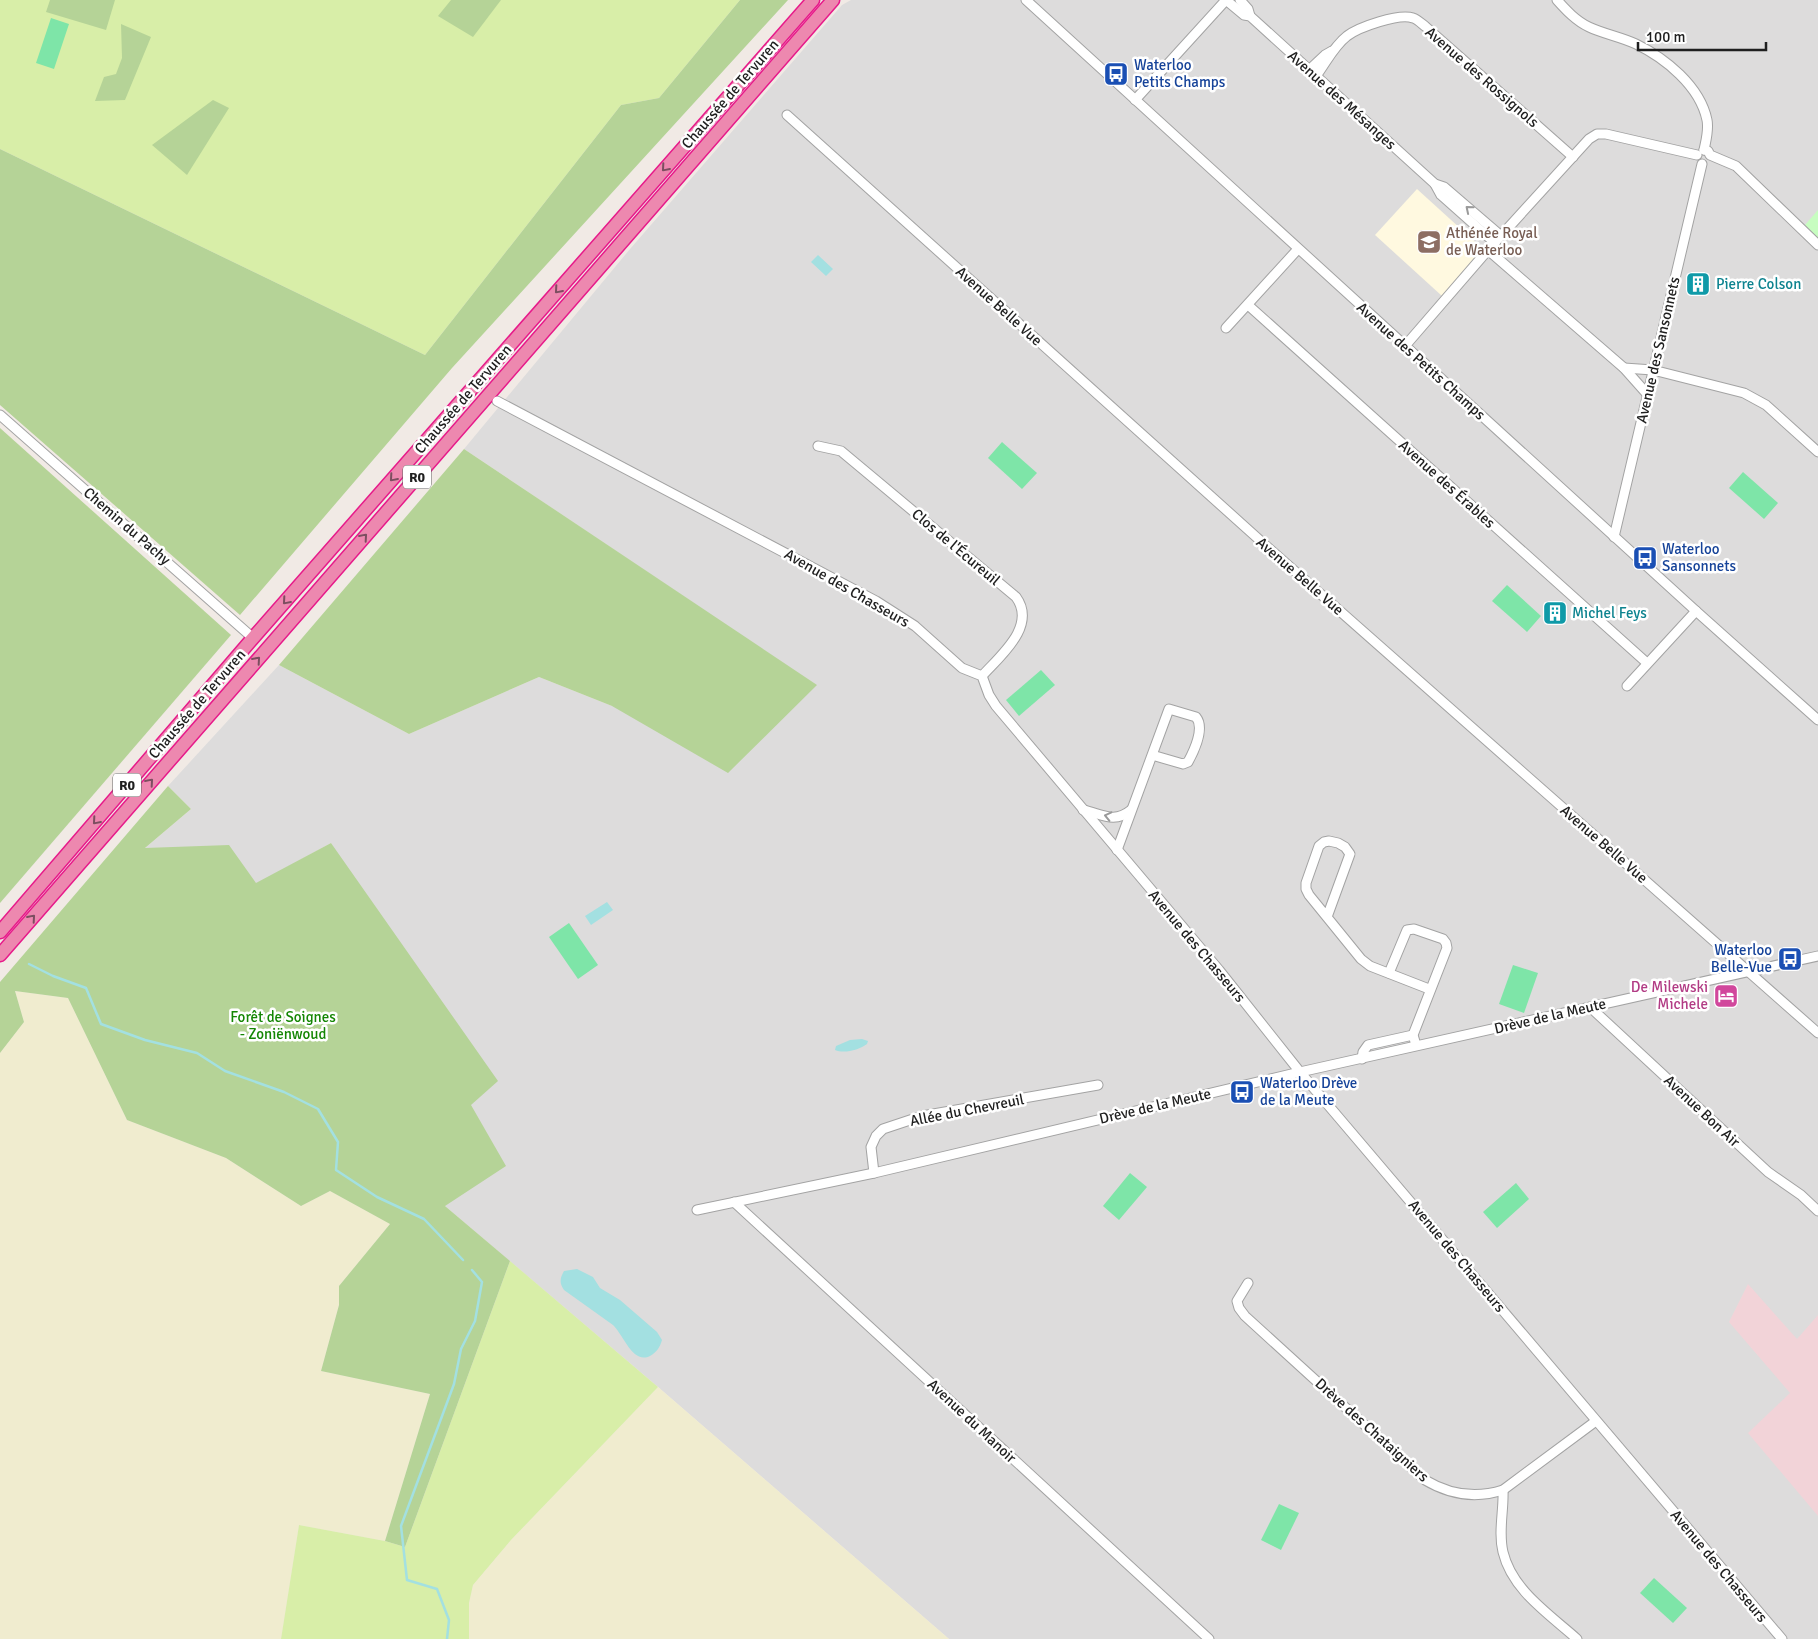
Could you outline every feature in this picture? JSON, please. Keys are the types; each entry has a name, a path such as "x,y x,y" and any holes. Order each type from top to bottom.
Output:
{"highway":[{"name":"Chaussée de Tervuren","path":"0,932 253,638 813,0"},
{"name":"Chaussée de Tervuren","path":"0,955 833,0"}],"street":[{"name":"Avenue des Petits Champs","path":"1026,0 1614,537 1818,720"},
{"path":"1135,100 1226,0"},
{"name":"Avenue des Mésanges","path":"1226,0 1244,15 1250,16"},
{"name":"Avenue des Mésanges","path":"1240,0 1248,9 1250,16 1435,184 1441,195 1495,243 1624,368 1648,395"},
{"path":"1557,0 1568,12 1588,26 1635,44 1656,55 1692,87 1702,104 1707,119 1708,131 1703,153"},
{"name":"Avenue des Rossignols","path":"1313,73 1330,58 1332,51 1347,36 1393,18 1413,18 1426,26 1573,157"},
{"name":"Avenue Belle Vue","path":"787,115 1254,535 1818,1033"},
{"path":"1405,346 1589,139 1597,134 1606,134 1703,153 1736,166 1818,244"},
{"name":"Avenue des Sansonnets","path":"1614,537 1702,164 1698,162 1703,153"},
{"path":"1226,328 1298,249"},
{"name":"Avenue des Érables","path":"1248,305 1647,663"},
{"path":"1624,368 1654,370 1744,393 1766,405 1818,452"},
{"name":"Avenue des Chasseurs","path":"497,401 876,601 915,626 962,668 982,676 989,695 996,706 1219,970 1300,1072 1782,1639"},
{"name":"Chemin du Pachy","path":"0,415 253,638"},
{"name":"Clos de l'Écureuil","path":"818,446 840,451 1016,597 1021,604 1022,625 1018,635 982,676"},
{"path":"1627,686 1696,611"},
{"path":"1117,850 1169,708 1196,717 1199,720 1201,727 1188,762 1182,764 1152,755"},
{"path":"1083,810 1114,818 1123,816 1131,810"},
{"path":"1327,917 1350,854 1345,847 1329,841 1324,842 1320,846 1306,883 1309,895 1361,959 1370,966 1429,989"},
{"path":"1389,973 1407,930 1414,929 1443,939 1446,943 1435,981 1429,989 1413,1034 1416,1045"},
{"name":"Drève de la Meute","path":"697,1210 874,1173 1416,1045 1818,956"},
{"name":"Avenue Bon Air","path":"1590,1006 1768,1172 1801,1195 1818,1210"},
{"path":"1362,1059 1368,1045 1413,1034"},
{"name":"Allée du Chevreuil","path":"874,1173 870,1147 876,1136 883,1129 922,1116 1098,1085"},
{"name":"Avenue du Manoir","path":"734,1202 1209,1639"},
{"name":"Drève des Chataigniers","path":"1248,1284 1237,1301 1239,1308 1245,1316 1425,1480 1439,1488 1454,1493 1473,1495 1489,1494 1503,1490 1596,1422"},
{"path":"1503,1490 1502,1550 1509,1569 1520,1587 1577,1639"}],"shaded area":[{"path":"851,0 1818,0 1818,1639 949,1639 658,1387 445,1206 471,1105 331,843 256,884 144,849 191,809 168,786 279,665 409,734 539,677 612,706 816,685 464,449 630,249 842,5"},
{"name":"Athénée Royal de Waterloo","path":"1417,189 1483,249 1442,296 1375,235"},
{"path":"15,991 68,998 127,1120 226,1158 301,1206 330,1191 390,1224 339,1286 339,1305 321,1371 430,1394 385,1541 299,1525 281,1639 0,1639 0,1053 24,1022"},
{"path":"1748,1284 1797,1339 1818,1315 1818,1516 1748,1433 1790,1393 1729,1322"},
{"path":"658,1387 949,1639 469,1639 469,1603 473,1585 511,1540"}],"green space":[{"path":"0,0 740,0 659,98 621,105 425,355 0,149"},
{"path":"50,0 115,0 106,30 46,12"},
{"path":"451,0 501,0 473,37 438,16"},
{"path":"740,0 788,0 452,368 240,615 0,405 0,149 425,355 621,105 659,98"},
{"path":"51,18 69,24 54,69 36,63"},
{"path":"121,24 151,37 125,100 95,101 104,77 116,74 122,58"},
{"path":"213,100 229,108 187,175 152,145"},
{"path":"1818,210 1818,238 1805,225"},
{"path":"0,428 231,635 0,903"},
{"path":"1002,442 1037,473 1022,489 988,458"},
{"path":"464,449 817,685 728,773 612,706 539,677 409,734 279,665"},
{"path":"1743,472 1778,503 1764,519 1729,488"},
{"path":"1507,585 1541,616 1527,632 1492,601"},
{"path":"1041,670 1055,685 1019,716 1006,700"},
{"name":"Forêt de Soignes - Zoniënwoud","path":"168,786 191,809 145,848 229,845 256,883 331,843 498,1081 471,1105 506,1166 445,1206 510,1261 405,1547 385,1541 430,1394 321,1371 339,1305 339,1286 390,1224 330,1191 301,1206 226,1158 127,1120 68,998 15,991 24,1022 0,1053 0,982"},
{"path":"569,923 598,965 578,979 549,937"},
{"path":"1513,965 1538,973 1524,1013 1499,1004"},
{"path":"1130,1173 1147,1187 1119,1220 1103,1206"},
{"path":"1516,1183 1529,1199 1497,1228 1483,1212"},
{"path":"510,1261 658,1387 511,1540 473,1585 469,1603 469,1639 281,1639 299,1525 385,1541 405,1547"},
{"path":"1279,1504 1299,1513 1281,1550 1261,1540"},
{"path":"1654,1578 1687,1608 1673,1623 1640,1593"}],"water":[{"path":"818,255 833,269 826,276 811,262"},
{"path":"607,902 613,910 591,925 585,916"},
{"path":"862,1039 868,1041 867,1044 860,1048 851,1051 835,1050 836,1046 850,1040"},
{"path":"577,1269 593,1277 600,1288 620,1300 657,1332 662,1340 655,1353 644,1358 633,1353 613,1325 564,1290 561,1280 564,1271"}],"waterway":[{"path":"29,964 53,976 86,988 101,1024 145,1040 197,1053 225,1071 284,1092 318,1109 338,1142 336,1170 377,1197 424,1219 463,1260"},
{"path":"447,1639 449,1620 437,1589 407,1580 401,1526 454,1384 461,1349 475,1321 482,1282 472,1270"}],"place":[{"name":"Waterloo Petits Champs","path":"1116,74"},
{"name":"Athénée Royal de Waterloo","path":"1429,242"},
{"name":"Pierre Colson","path":"1698,284"},
{"name":"Waterloo Sansonnets","path":"1645,558"},
{"name":"Michel Feys","path":"1555,613"},
{"name":"Waterloo Belle-Vue","path":"1790,959"},
{"name":"De Milewski Michele","path":"1726,996"},
{"name":"Waterloo Drève de la Meute","path":"1242,1092"}]}
